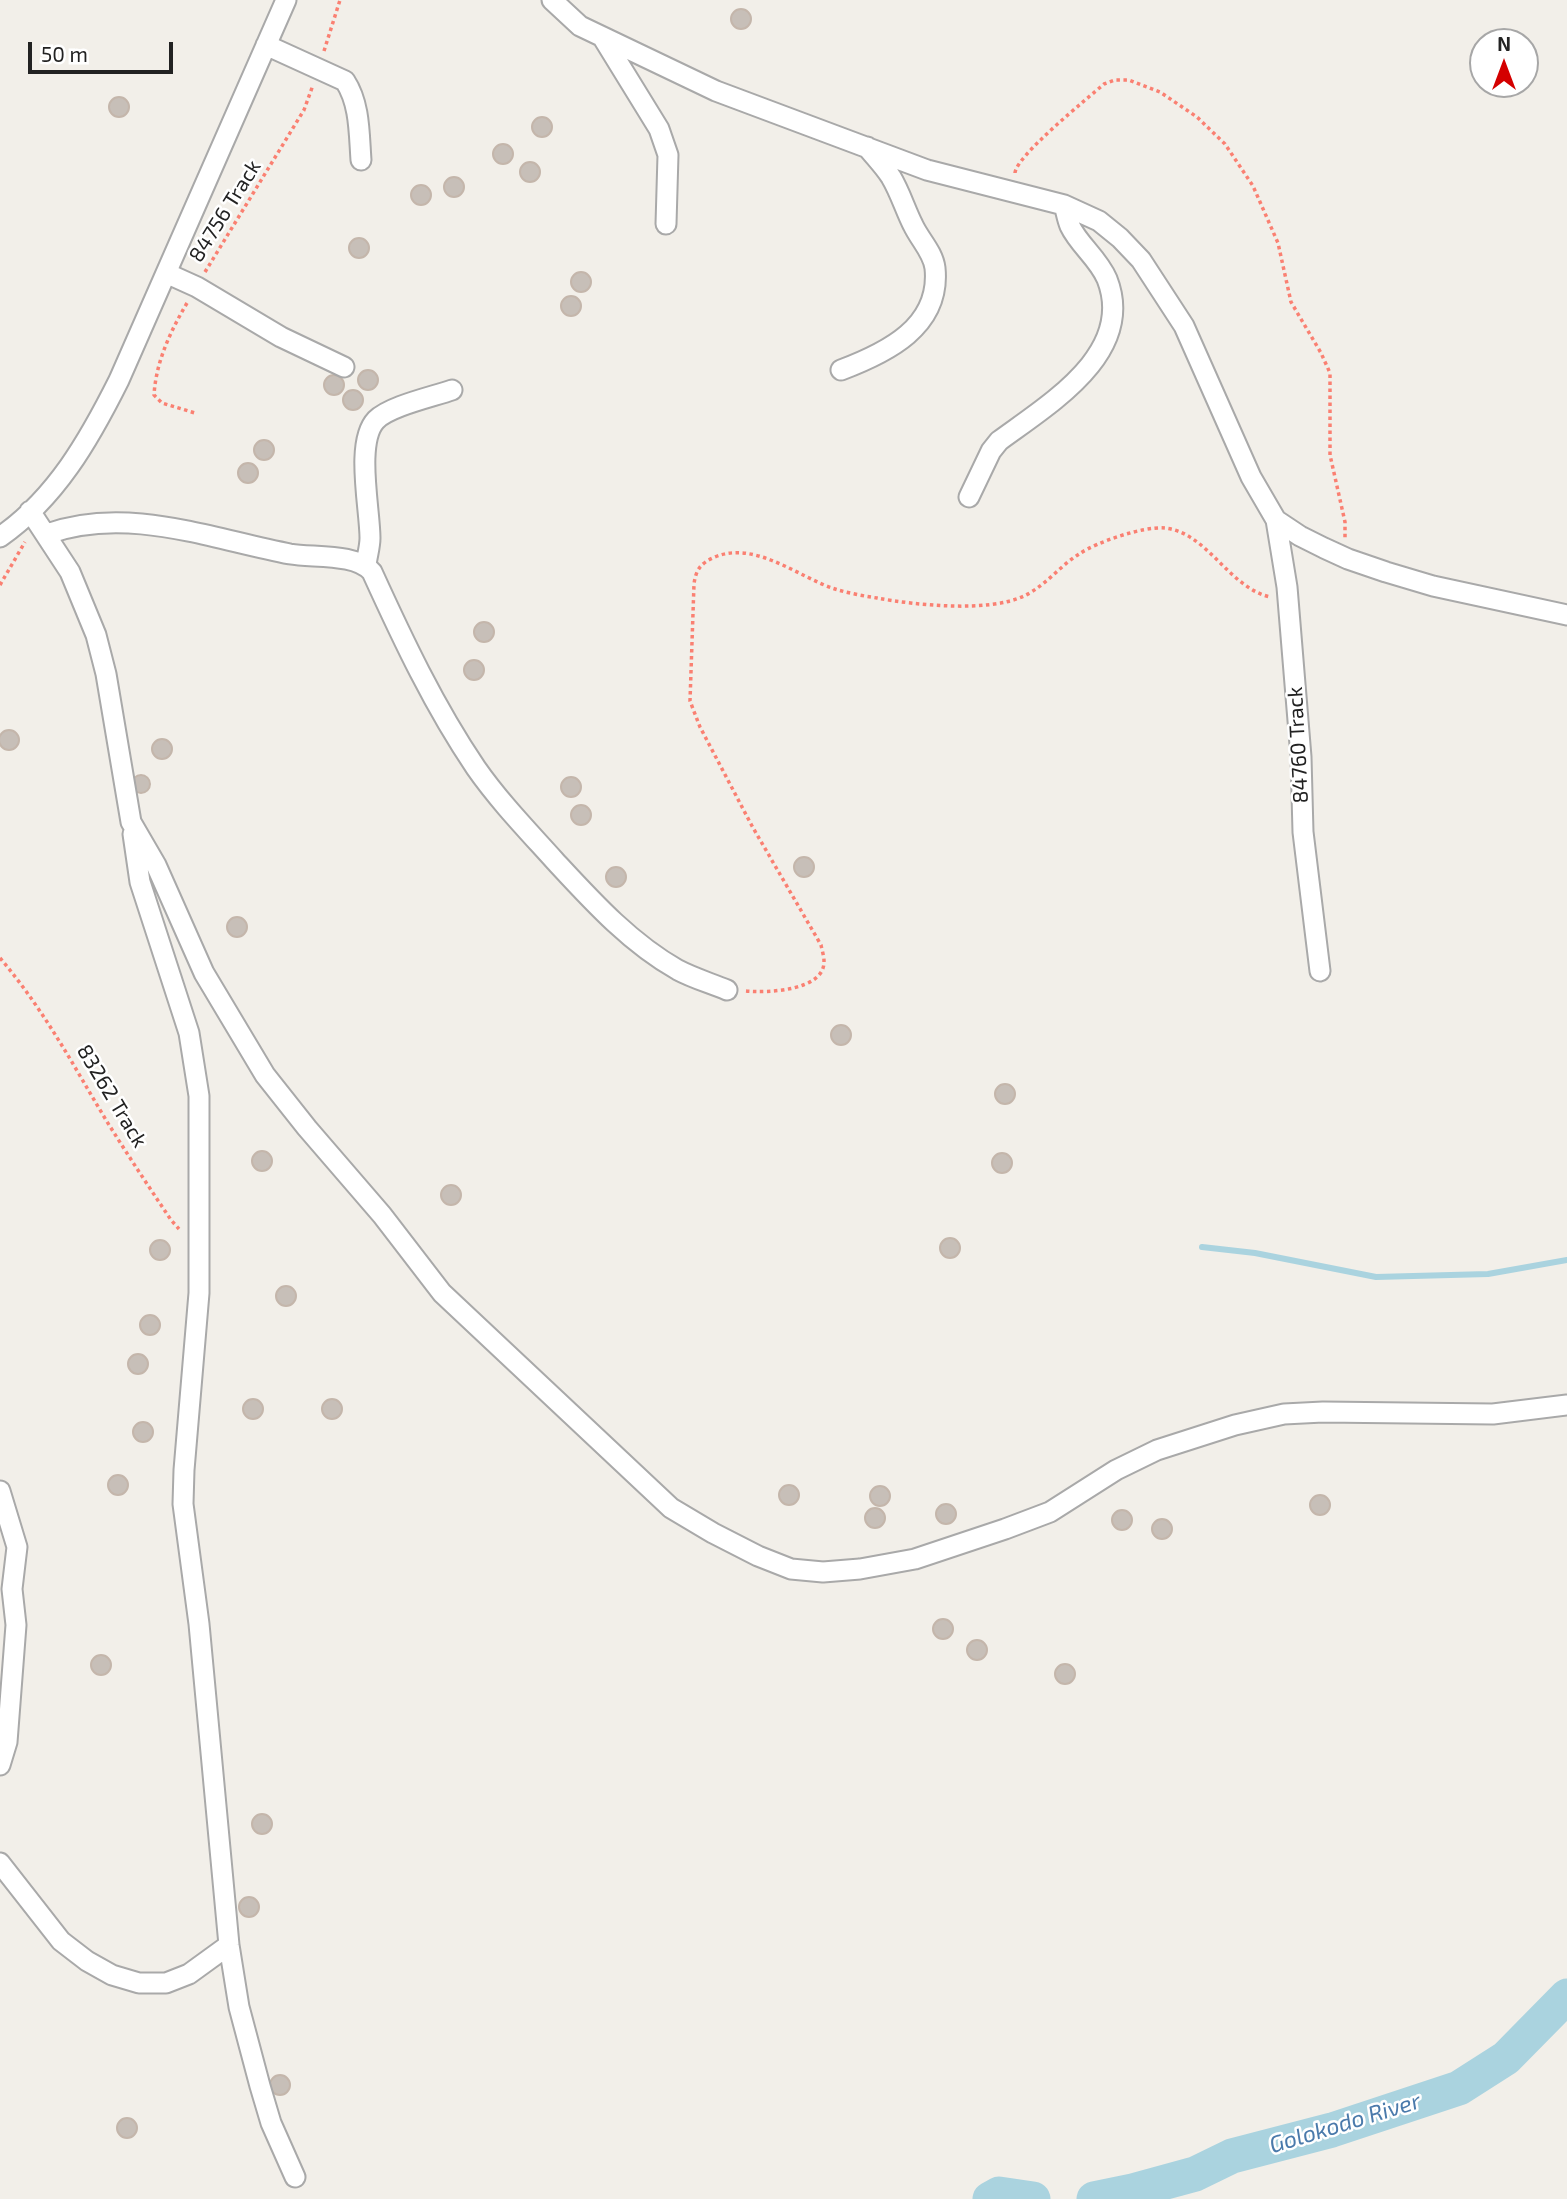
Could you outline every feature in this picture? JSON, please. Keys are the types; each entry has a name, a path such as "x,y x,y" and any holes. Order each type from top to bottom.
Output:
{"street":[{"path":"38,521 60,479 94,430 119,380 286,0"},
{"path":"552,0 580,26 716,91 927,170 1065,205 1099,221 1141,260 1184,326 1251,477 1276,520 1300,536 1348,559 1433,586 1567,615"},
{"path":"603,37 659,129 664,142 669,175 666,223"},
{"path":"266,45 345,81 357,108 361,160"},
{"path":"841,370 876,357 905,339 927,309 934,290 935,268 931,255 914,227 890,176 866,146"},
{"path":"968,497 999,441 1071,385 1093,361 1112,323 1113,304 1107,279 1096,259 1069,224 1065,205"},
{"path":"166,273 281,337 344,367"},
{"path":"366,565 370,539 365,483 369,433 376,421 391,411 452,390"},
{"name":"84760 Track","path":"1276,520 1287,587 1301,757 1302,822 1320,971"},
{"path":"38,521 70,572 96,635 126,777 140,883 189,1033 195,1065 199,1096 199,1293 183,1504 200,1624 229,1945 239,2007 271,2123 295,2177"},
{"path":"0,537 38,521 69,527 97,523 152,525 205,533 290,554 346,559 366,565 372,572 416,668 441,712 478,770 521,823 582,891 651,953 679,971 727,990"},
{"path":"131,822 156,865 204,973 265,1075 382,1215 442,1293 671,1508 758,1556 791,1569 823,1572 915,1559 1050,1512 1116,1470 1157,1450 1235,1425 1284,1415 1323,1412 1493,1414 1567,1405"},
{"path":"0,1491 17,1547 12,1589 16,1625 7,1742 0,1765"},
{"path":"0,1863 61,1941 87,1961 112,1975 139,1983 166,1983 189,1974 229,1945"}],"path":[{"name":"84756 Track","path":"195,413 162,403 154,395 155,376 161,358 176,322 304,110 340,0"},
{"path":"1015,193 1015,168 1026,154 1097,90 1115,80 1129,80 1160,92 1196,117 1225,144 1253,186 1278,243 1291,302 1330,373 1330,455 1345,522 1348,559"},
{"path":"0,585 38,521"},
{"path":"727,990 767,993 803,986 821,975 825,962 821,944 752,826 700,727 690,701 694,584 696,572 704,562 723,554 755,555 785,565 833,588 873,598 922,605 1003,602 1024,596 1080,553 1139,530 1165,528 1187,535 1236,578 1262,595 1271,597 1280,594 1287,587"},
{"name":"83262 Track","path":"0,958 28,992 55,1032 107,1121 171,1220 197,1249"}],"building":[{"path":"741,9 748,12 751,19 748,26 741,29 734,26 731,19 734,12"},
{"path":"119,97 126,100 129,107 126,114 119,117 112,114 109,107 112,100"},
{"path":"542,117 549,120 552,127 549,134 542,137 535,134 532,127 535,120"},
{"path":"503,144 510,147 513,154 510,161 503,164 496,161 493,154 496,147"},
{"path":"530,162 537,165 540,172 537,179 530,182 523,179 520,172 523,165"},
{"path":"454,177 461,180 464,187 461,194 454,197 447,194 444,187 447,180"},
{"path":"421,185 428,188 431,195 428,202 421,205 414,202 411,195 414,188"},
{"path":"359,238 366,241 369,248 366,255 359,258 352,255 349,248 352,241"},
{"path":"581,272 588,275 591,282 588,289 581,292 574,289 571,282 574,275"},
{"path":"571,296 578,299 581,306 578,313 571,316 564,313 561,306 564,299"},
{"path":"368,370 375,373 378,380 375,387 368,390 361,387 358,380 361,373"},
{"path":"334,375 341,378 344,385 341,392 334,395 327,392 324,385 327,378"},
{"path":"353,390 360,393 363,400 360,407 353,410 346,407 343,400 346,393"},
{"path":"264,440 271,443 274,450 271,457 264,460 257,457 254,450 257,443"},
{"path":"248,463 255,466 258,473 255,480 248,483 241,480 238,473 241,466"},
{"path":"484,622 491,625 494,632 491,639 484,642 477,639 474,632 477,625"},
{"path":"474,660 481,663 484,670 481,677 474,680 467,677 464,670 467,663"},
{"path":"9,730 16,733 19,740 16,747 9,750 2,747 -1,740 2,733"},
{"path":"162,739 169,742 172,749 169,756 162,759 155,756 152,749 155,742"},
{"path":"141,775 147,778 150,784 147,790 141,793 135,790 132,784 135,778"},
{"path":"571,777 578,780 581,787 578,794 571,797 564,794 561,787 564,780"},
{"path":"581,805 588,808 591,815 588,822 581,825 574,822 571,815 574,808"},
{"path":"804,857 811,860 814,867 811,874 804,877 797,874 794,867 797,860"},
{"path":"616,867 623,870 626,877 623,884 616,887 609,884 606,877 609,870"},
{"path":"237,917 244,920 247,927 244,934 237,937 230,934 227,927 230,920"},
{"path":"841,1025 848,1028 851,1035 848,1042 841,1045 834,1042 831,1035 834,1028"},
{"path":"1005,1084 1012,1087 1015,1094 1012,1101 1005,1104 998,1101 995,1094 998,1087"},
{"path":"262,1151 269,1154 272,1161 269,1168 262,1171 255,1168 252,1161 255,1154"},
{"path":"1002,1153 1009,1156 1012,1163 1009,1170 1002,1173 995,1170 992,1163 995,1156"},
{"path":"451,1185 458,1188 461,1195 458,1202 451,1205 444,1202 441,1195 444,1188"},
{"path":"950,1238 957,1241 960,1248 957,1255 950,1258 943,1255 940,1248 943,1241"},
{"path":"160,1240 167,1243 170,1250 167,1257 160,1260 153,1257 150,1250 153,1243"},
{"path":"286,1286 293,1289 296,1296 293,1303 286,1306 279,1303 276,1296 279,1289"},
{"path":"150,1315 157,1318 160,1325 157,1332 150,1335 143,1332 140,1325 143,1318"},
{"path":"138,1354 145,1357 148,1364 145,1371 138,1374 131,1371 128,1364 131,1357"},
{"path":"253,1399 260,1402 263,1409 260,1416 253,1419 246,1416 243,1409 246,1402"},
{"path":"332,1399 339,1402 342,1409 339,1416 332,1419 325,1416 322,1409 325,1402"},
{"path":"143,1422 150,1425 153,1432 150,1439 143,1442 136,1439 133,1432 136,1425"},
{"path":"118,1475 125,1478 128,1485 125,1492 118,1495 111,1492 108,1485 111,1478"},
{"path":"789,1485 796,1488 799,1495 796,1502 789,1505 782,1502 779,1495 782,1488"},
{"path":"880,1486 887,1489 890,1496 887,1503 880,1506 873,1503 870,1496 873,1489"},
{"path":"1320,1495 1327,1498 1330,1505 1327,1512 1320,1515 1313,1512 1310,1505 1313,1498"},
{"path":"946,1504 953,1507 956,1514 953,1521 946,1524 939,1521 936,1514 939,1507"},
{"path":"875,1508 882,1511 885,1518 882,1525 875,1528 868,1525 865,1518 868,1511"},
{"path":"1122,1510 1129,1513 1132,1520 1129,1527 1122,1530 1115,1527 1112,1520 1115,1513"},
{"path":"1162,1519 1169,1522 1172,1529 1169,1536 1162,1539 1155,1536 1152,1529 1155,1522"},
{"path":"943,1619 950,1622 953,1629 950,1636 943,1639 936,1636 933,1629 936,1622"},
{"path":"977,1640 984,1643 987,1650 984,1657 977,1660 970,1657 967,1650 970,1643"},
{"path":"101,1655 108,1658 111,1665 108,1672 101,1675 94,1672 91,1665 94,1658"},
{"path":"1065,1664 1072,1667 1075,1674 1072,1681 1065,1684 1058,1681 1055,1674 1058,1667"},
{"path":"262,1814 269,1817 272,1824 269,1831 262,1834 255,1831 252,1824 255,1817"},
{"path":"249,1897 256,1900 259,1907 256,1914 249,1917 242,1914 239,1907 242,1900"},
{"path":"280,2075 287,2078 290,2085 287,2092 280,2095 273,2092 270,2085 273,2078"},
{"path":"127,2118 134,2121 137,2128 134,2135 127,2138 120,2135 117,2128 120,2121"}],"waterway":[{"path":"1202,1247 1255,1253 1376,1277 1488,1274 1567,1260"},
{"name":"Golokodo River","path":"1094,2199 1195,2174 1232,2156 1332,2130 1459,2088 1506,2058 1567,1996"},
{"name":"Golokodo River","path":"990,2199 999,2194 1033,2199"}]}
